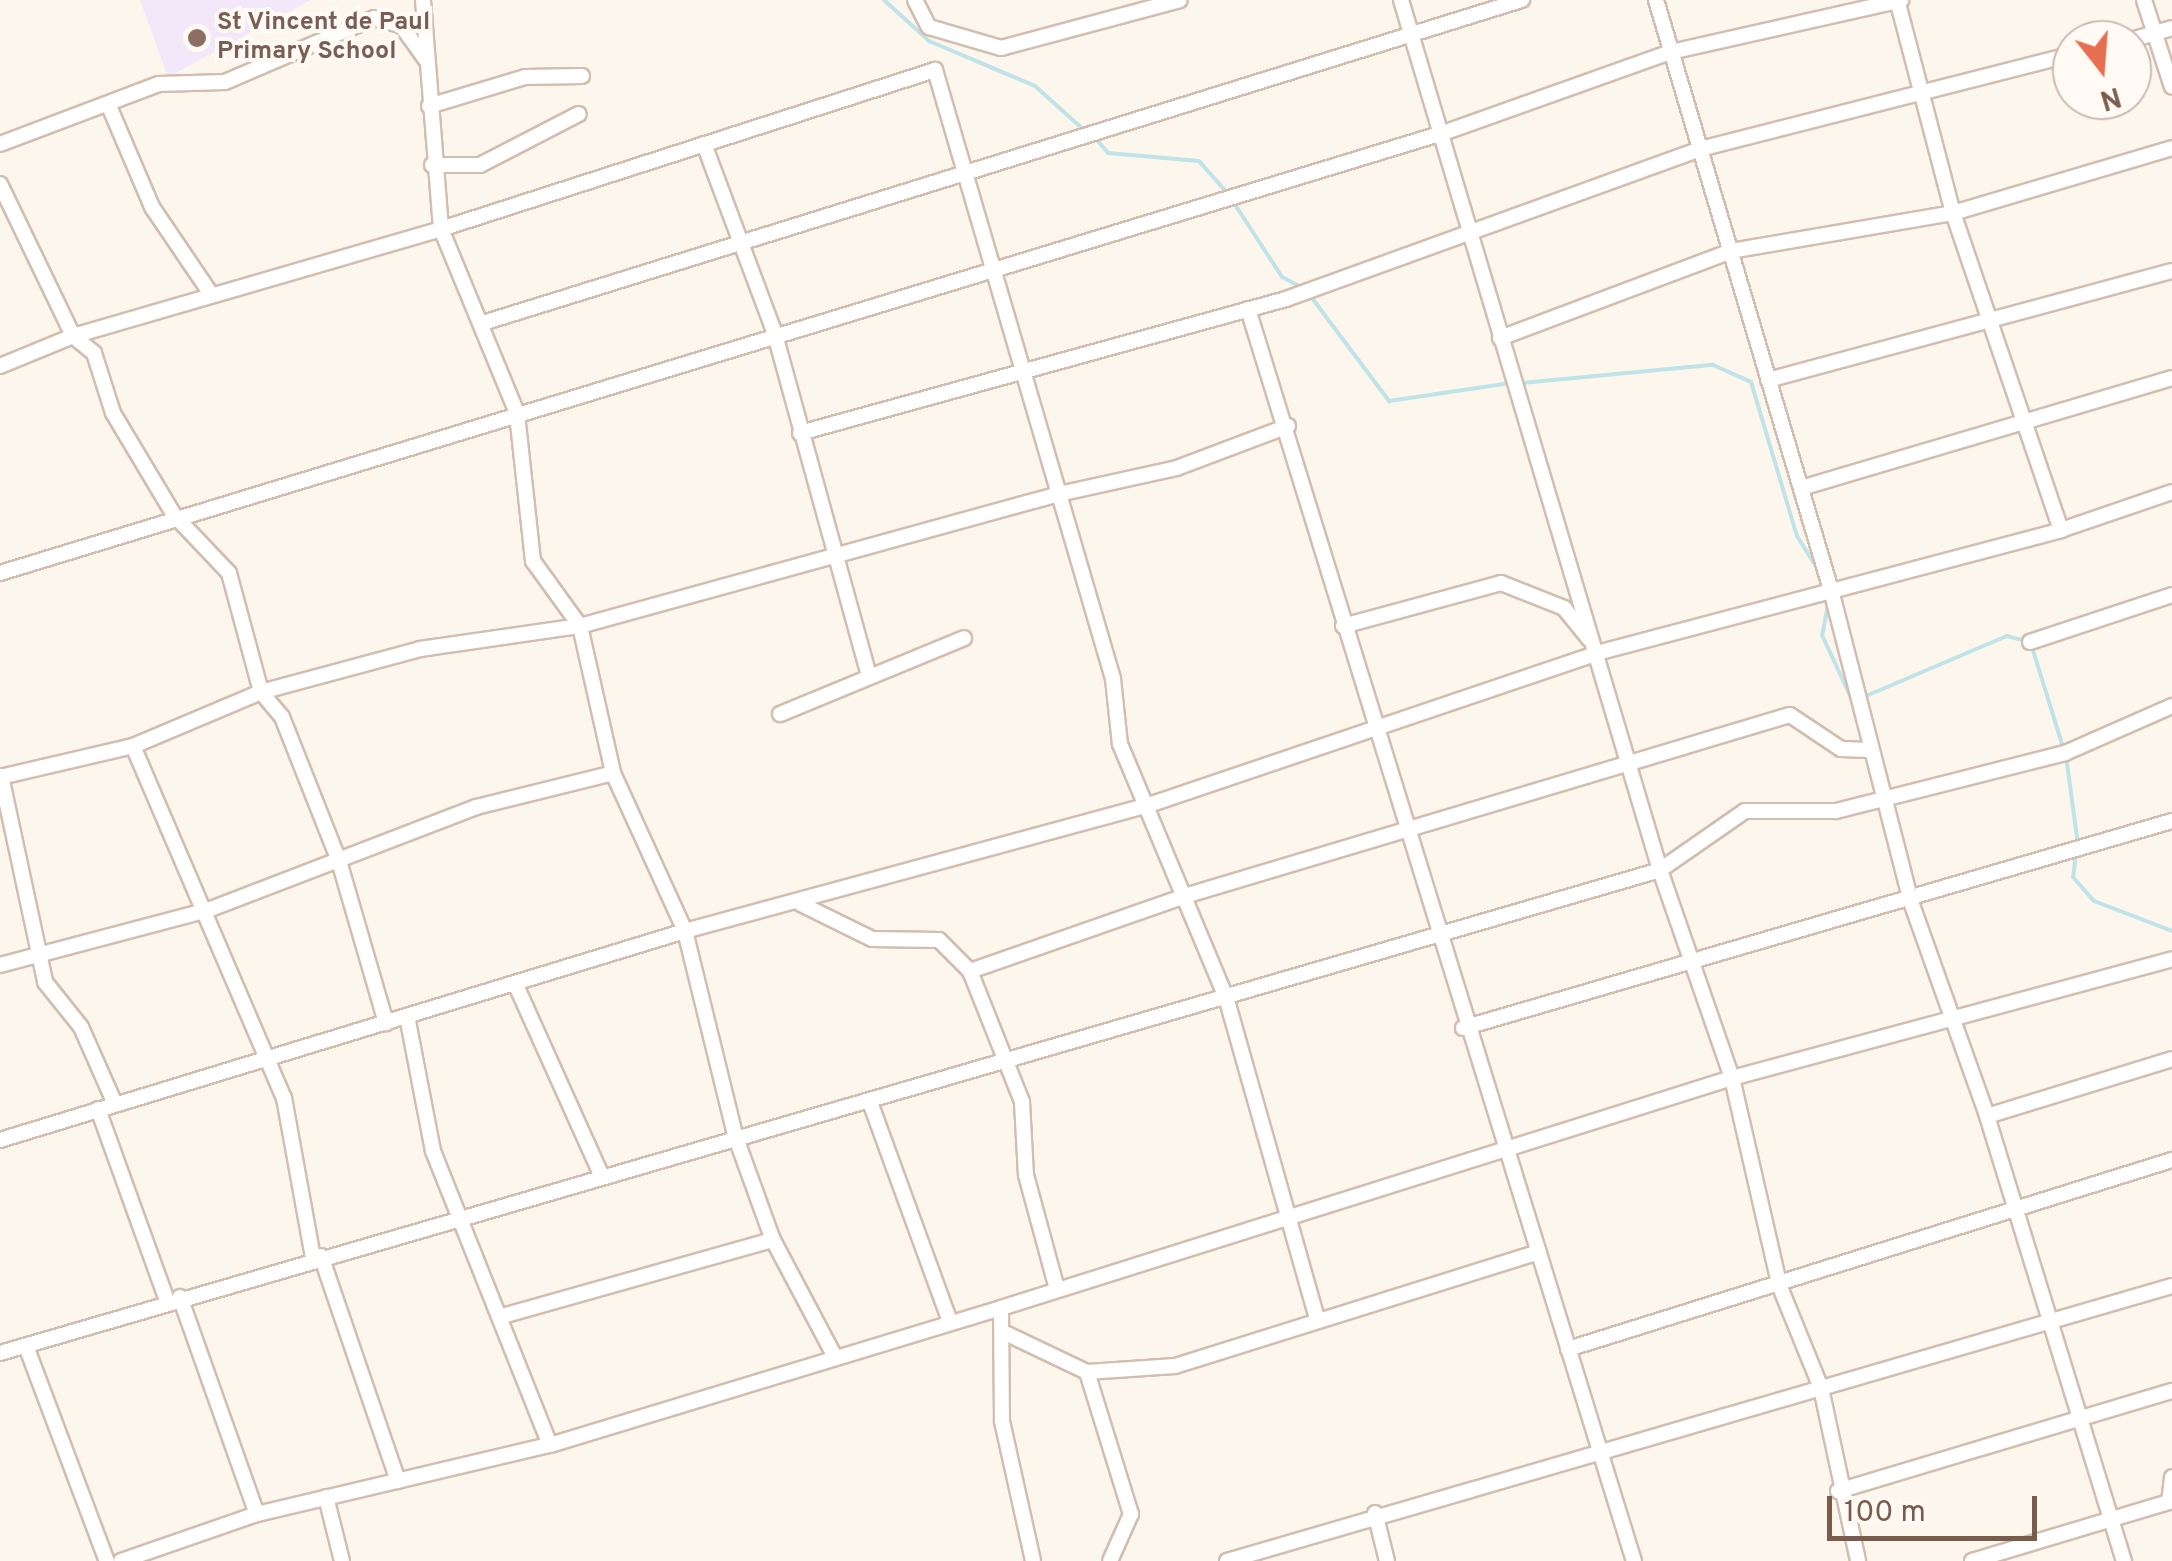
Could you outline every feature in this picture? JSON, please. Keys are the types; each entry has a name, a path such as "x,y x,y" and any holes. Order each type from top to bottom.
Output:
{"street":[{"path":"915,0 929,27 1001,48 1180,0"},
{"path":"1401,0 1660,870 1732,1078 1780,1287 1821,1388 1838,1491 1858,1561"},
{"path":"486,322 733,240 1522,0"},
{"path":"1656,0 1831,590 1910,902 1988,1116 2124,1561"},
{"path":"0,573 174,515 517,413 774,331 1443,132 1671,52 1898,0 1953,213 1992,316 2061,530"},
{"path":"2144,0 2172,87"},
{"path":"422,2 432,164 441,229 486,322 517,413 533,561 580,626 613,774 684,931 736,1138 773,1240 835,1357"},
{"path":"0,144 159,84 225,82 374,18 401,25 427,61"},
{"path":"2154,35 2172,28"},
{"path":"800,433 1025,376 1473,238 1700,149 1920,89 2052,59"},
{"path":"0,366 73,336 441,229 935,70 1113,679 1120,744 1188,895 1226,997 1316,1314"},
{"path":"428,106 525,77 582,76"},
{"path":"109,106 152,207 212,294"},
{"path":"432,164 480,164 580,114"},
{"path":"704,144 733,240 774,331 869,675"},
{"path":"1500,338 1731,250 1953,213 2172,148"},
{"path":"0,184 73,336 94,352 112,413 174,515 229,573 262,692 282,718 339,861 386,1023"},
{"path":"1768,380 1992,316 2172,271"},
{"path":"1248,309 1288,426 1463,1028 1539,1252 1634,1561"},
{"path":"1801,488 2172,378"},
{"path":"115,1104 37,955 0,776 132,746 262,692 420,650 580,626 836,553 1059,494 1177,468 1288,426"},
{"path":"0,1140 268,1062 684,931 801,904 917,863 1149,805 1596,649 2061,530 2172,492"},
{"path":"1344,626 1501,583 1564,608 1596,649"},
{"path":"2030,642 2172,595"},
{"path":"780,714 964,638"},
{"path":"0,1354 463,1214 870,1102 1660,870 1745,811 1836,811 2065,753 2172,706"},
{"path":"970,972 1188,895 1790,715 1841,748 1870,750"},
{"path":"132,746 208,910 284,1098 317,1257 398,1481"},
{"path":"0,965 208,910 476,807 613,774"},
{"path":"1463,1028 1910,902 2172,821"},
{"path":"801,904 872,938 939,940 970,972 1006,1059 1057,1289"},
{"path":"121,1561 257,1514 550,1445 1732,1078 1955,1021 2172,959"},
{"path":"515,983 602,1177"},
{"path":"406,1016 433,1152 463,1214 550,1445"},
{"path":"1988,1116 2172,1059"},
{"path":"870,1102 949,1319"},
{"path":"98,1109 257,1514"},
{"path":"1568,1349 1780,1287 2172,1160"},
{"path":"502,1316 773,1240"},
{"path":"1003,1332 1086,1372 1175,1366 1316,1314 1539,1252"},
{"path":"1227,1561 1598,1448 2172,1286"},
{"path":"1001,1308 1002,1421 1033,1561"},
{"path":"26,1346 107,1561"},
{"path":"1086,1372 1131,1514 1110,1561"},
{"path":"1838,1491 2172,1391"},
{"path":"1972,1561 2171,1501 2172,1477"},
{"path":"326,1498 342,1561"},
{"path":"1375,1513 1387,1561"}],"shaded area":[{"name":"St Vincent de Paul Primary School","path":"140,0 311,0 168,77"}],"waterway":[{"path":"884,0 929,41 1035,86 1085,131"},
{"path":"1096,139 1108,153 1199,161 1229,195"},
{"path":"1234,203 1282,277 1301,287"},
{"path":"1309,294 1389,401 1511,383"},
{"path":"1521,383 1713,365 1751,382 1797,536 1818,570"},
{"path":"1829,600 1822,635 1852,700"},
{"path":"1866,696 2007,636 2026,641"},
{"path":"2032,647 2063,747"},
{"path":"2066,756 2078,845"},
{"path":"2076,854 2073,877 2094,901 2172,931"}],"place":[{"name":"St Vincent de Paul Primary School","path":"197,38"}]}
